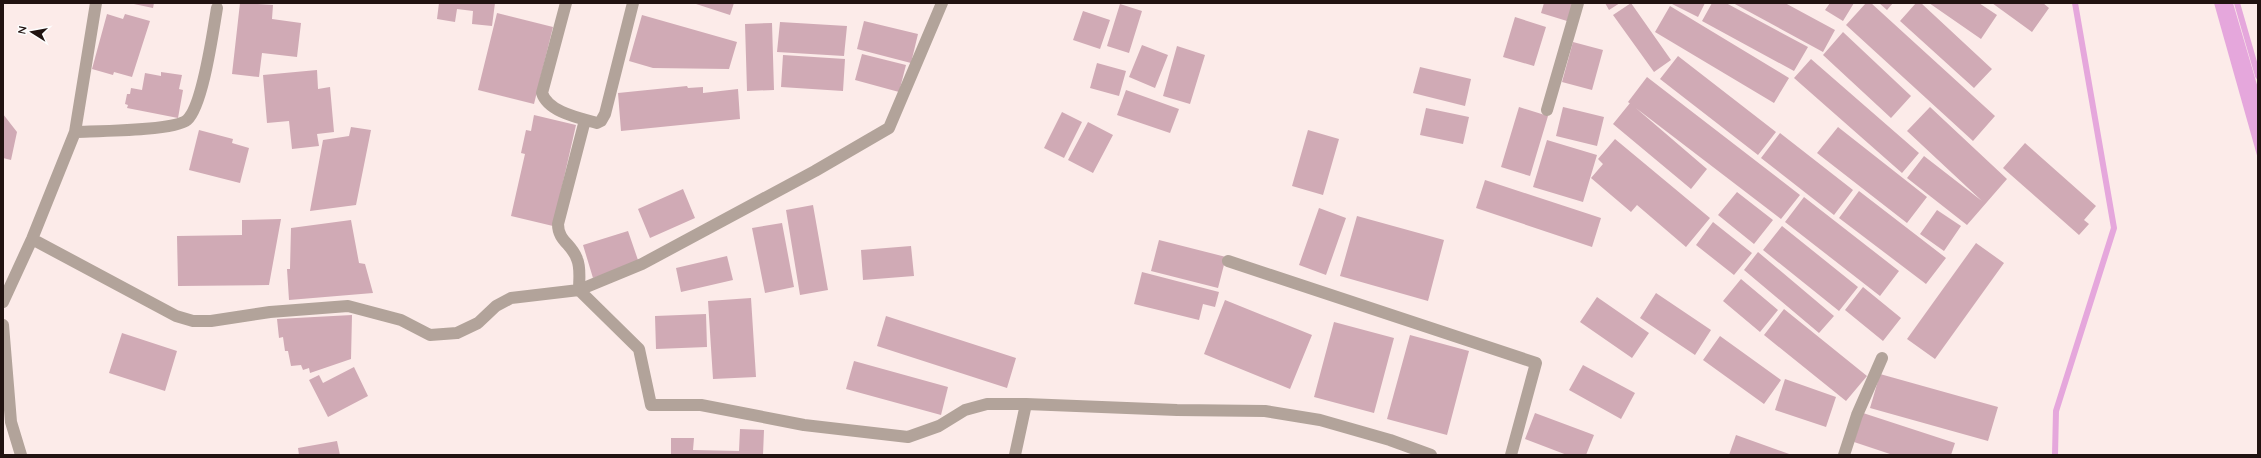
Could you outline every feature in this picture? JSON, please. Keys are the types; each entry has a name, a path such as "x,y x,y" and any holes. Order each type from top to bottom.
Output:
{"street":[{"path":"3,302 32,239 75,132 96,3"},
{"path":"566,3 542,93 544,101 553,107 585,120 597,123 601,121 604,114 633,3"},
{"path":"32,239 176,316 193,321 211,321 270,312 348,306 400,320 430,335 457,333 478,323 496,306 511,298 579,290 642,264 816,171 889,128 942,3"},
{"path":"1547,110 1578,3"},
{"path":"75,132 168,126 186,120 194,111 202,87 217,8"},
{"path":"585,120 558,224 558,232 561,238 577,257 579,290 639,349 651,405 701,405 804,425 908,437 939,426 965,410 987,404 1026,404 1177,410 1265,411 1320,420 1390,440 1431,455"},
{"path":"1228,261 1536,363 1511,455"},
{"path":"3,325 11,422 21,455"},
{"path":"1844,455 1857,415 1882,358"},
{"path":"1015,455 1026,404"}],"shaded area":[{"path":"2214,3 2233,3 2258,88 2258,159"}],"building":[{"path":"129,3 154,3 153,8"},
{"path":"240,3 273,5 272,19 301,23 297,57 262,53 259,77 232,74"},
{"path":"439,3 495,3 492,26 472,24 473,11 457,9 455,22 437,19"},
{"path":"693,3 734,3 730,15"},
{"path":"1544,3 1573,3 1567,21 1541,13"},
{"path":"1605,3 1620,3 1609,10"},
{"path":"1631,3 1671,60 1654,72 1613,15"},
{"path":"1670,3 1705,3 1698,17"},
{"path":"1712,3 1726,3 1808,47 1794,71 1702,21"},
{"path":"1733,3 1785,3 1835,30 1823,52"},
{"path":"1830,3 1854,3 1843,21 1825,10"},
{"path":"1866,3 1871,3 1995,116 1973,141 1846,25"},
{"path":"1879,3 1893,3 1887,10"},
{"path":"1916,3 1921,3 1992,69 1974,88 1900,21"},
{"path":"1929,3 1979,3 1997,15 1981,39"},
{"path":"1992,3 2043,3 2049,8 2032,32"},
{"path":"1120,4 1142,11 1129,53 1107,46"},
{"path":"1670,6 1789,78 1774,103 1655,32"},
{"path":"1083,11 1110,20 1100,49 1073,40"},
{"path":"497,13 553,27 534,104 478,90"},
{"path":"107,14 123,19 125,14 150,21 132,77 114,72 113,75 92,69"},
{"path":"642,15 737,42 729,69 653,68 629,61"},
{"path":"1515,17 1546,27 1534,66 1503,57"},
{"path":"864,21 918,34 911,63 857,49"},
{"path":"780,22 847,26 844,56 777,52"},
{"path":"772,23 774,90 747,91 745,24"},
{"path":"1843,32 1911,96 1891,118 1823,55"},
{"path":"1573,42 1603,50 1592,90 1562,82"},
{"path":"1142,45 1168,55 1155,88 1129,77"},
{"path":"1177,46 1205,55 1190,104 1163,96"},
{"path":"862,54 906,65 899,92 855,80"},
{"path":"783,55 845,59 843,91 781,87"},
{"path":"1678,56 1776,132 1758,155 1660,79"},
{"path":"1811,59 1919,153 1902,173 1794,78"},
{"path":"1097,63 1126,71 1119,96 1090,88"},
{"path":"1420,67 1471,79 1465,106 1413,93"},
{"path":"317,70 318,89 330,87 334,132 317,134 319,146 292,149 289,121 267,123 263,75"},
{"path":"161,72 182,75 179,89 183,90 178,118 127,108 128,105 125,104 127,94 130,94 131,88 142,90 145,73 161,76"},
{"path":"1647,77 1800,195 1781,219 1628,102"},
{"path":"687,86 688,88 703,87 703,93 738,89 740,119 621,131 618,93"},
{"path":"1126,90 1179,109 1170,133 1117,115"},
{"path":"1630,103 1707,169 1691,189 1613,124"},
{"path":"1519,107 1548,116 1530,176 1501,167"},
{"path":"1563,107 1604,117 1597,146 1556,136"},
{"path":"1930,107 2007,179 1967,225 1907,178 1924,156 1982,201 1907,131"},
{"path":"1426,108 1469,117 1463,144 1420,135"},
{"path":"1062,112 1082,122 1064,158 1044,148"},
{"path":"3,114 17,132 11,160 3,158"},
{"path":"534,115 576,125 553,226 511,216 525,154 521,153 526,130 531,131"},
{"path":"1088,122 1113,135 1093,173 1068,160"},
{"path":"351,127 371,130 356,205 310,211 323,140 349,136"},
{"path":"1838,127 1927,197 1907,223 1817,153"},
{"path":"199,130 233,139 232,143 249,148 240,183 189,170"},
{"path":"1308,130 1339,139 1323,195 1292,186"},
{"path":"1780,133 1853,190 1834,215 1761,158"},
{"path":"1615,139 1710,218 1686,247 1637,205 1631,212 1591,178 1603,164 1598,159"},
{"path":"1547,140 1597,155 1583,202 1533,187"},
{"path":"2025,143 2096,206 2084,220 2089,224 2079,235 2003,168"},
{"path":"1485,180 1601,218 1592,247 1476,208"},
{"path":"683,189 695,218 650,238 638,209"},
{"path":"1859,191 1946,258 1926,284 1839,218"},
{"path":"1737,192 1773,220 1754,244 1718,215"},
{"path":"1804,197 1899,271 1880,296 1785,222"},
{"path":"813,205 828,290 800,295 786,210"},
{"path":"1319,208 1346,218 1326,275 1299,265"},
{"path":"1937,210 1961,226 1944,251 1920,234"},
{"path":"1357,216 1444,240 1428,301 1340,276"},
{"path":"281,219 269,285 178,286 177,236 242,235 242,220"},
{"path":"351,220 359,263 365,264 373,293 289,300 287,269 290,269 291,228"},
{"path":"1713,222 1752,253 1734,275 1696,245"},
{"path":"782,223 794,287 765,293 752,228"},
{"path":"1782,226 1858,287 1839,311 1763,250"},
{"path":"628,231 639,263 593,278 583,245"},
{"path":"1159,240 1226,257 1218,288 1151,271"},
{"path":"1976,243 2004,263 1935,359 1907,339"},
{"path":"911,246 914,276 863,280 861,250"},
{"path":"1758,252 1834,316 1819,333 1744,270"},
{"path":"727,256 733,280 681,292 676,268"},
{"path":"1142,272 1219,292 1215,307 1203,304 1199,320 1134,304"},
{"path":"1741,279 1778,310 1760,332 1723,301"},
{"path":"1863,287 1901,318 1883,341 1845,310"},
{"path":"1656,293 1711,330 1695,355 1640,318"},
{"path":"1597,297 1649,333 1632,358 1580,322"},
{"path":"751,298 756,377 713,379 708,301"},
{"path":"1225,300 1312,335 1290,389 1204,354"},
{"path":"1784,309 1867,376 1846,401 1764,335"},
{"path":"706,314 707,347 656,349 655,316"},
{"path":"352,315 351,359 310,373 309,368 303,370 301,365 291,366 288,351 285,351 283,337 279,338 277,319"},
{"path":"886,316 1016,358 1007,388 877,346"},
{"path":"1334,322 1394,338 1374,413 1314,397"},
{"path":"122,333 177,351 165,391 109,373"},
{"path":"1410,335 1469,351 1447,435 1387,419"},
{"path":"1720,336 1781,380 1764,404 1703,360"},
{"path":"854,361 948,387 941,415 846,389"},
{"path":"1583,365 1635,393 1621,419 1569,390"},
{"path":"354,367 368,396 328,417 309,380 319,375 323,383"},
{"path":"1880,374 1998,407 1988,441 1870,408"},
{"path":"1785,379 1836,397 1826,427 1775,410"},
{"path":"1535,413 1594,435 1586,455 1567,455 1525,439"},
{"path":"1863,413 1955,443 1951,455 1893,455 1854,442"},
{"path":"740,429 764,430 763,455 671,455 671,438 694,438 693,450 739,451"},
{"path":"1736,435 1792,455 1729,455"},
{"path":"337,441 340,455 299,455 298,448"}],"waterway":[{"path":"2055,455 2056,411 2114,228 2075,3"},
{"path":"2237,3 2258,76"}]}
